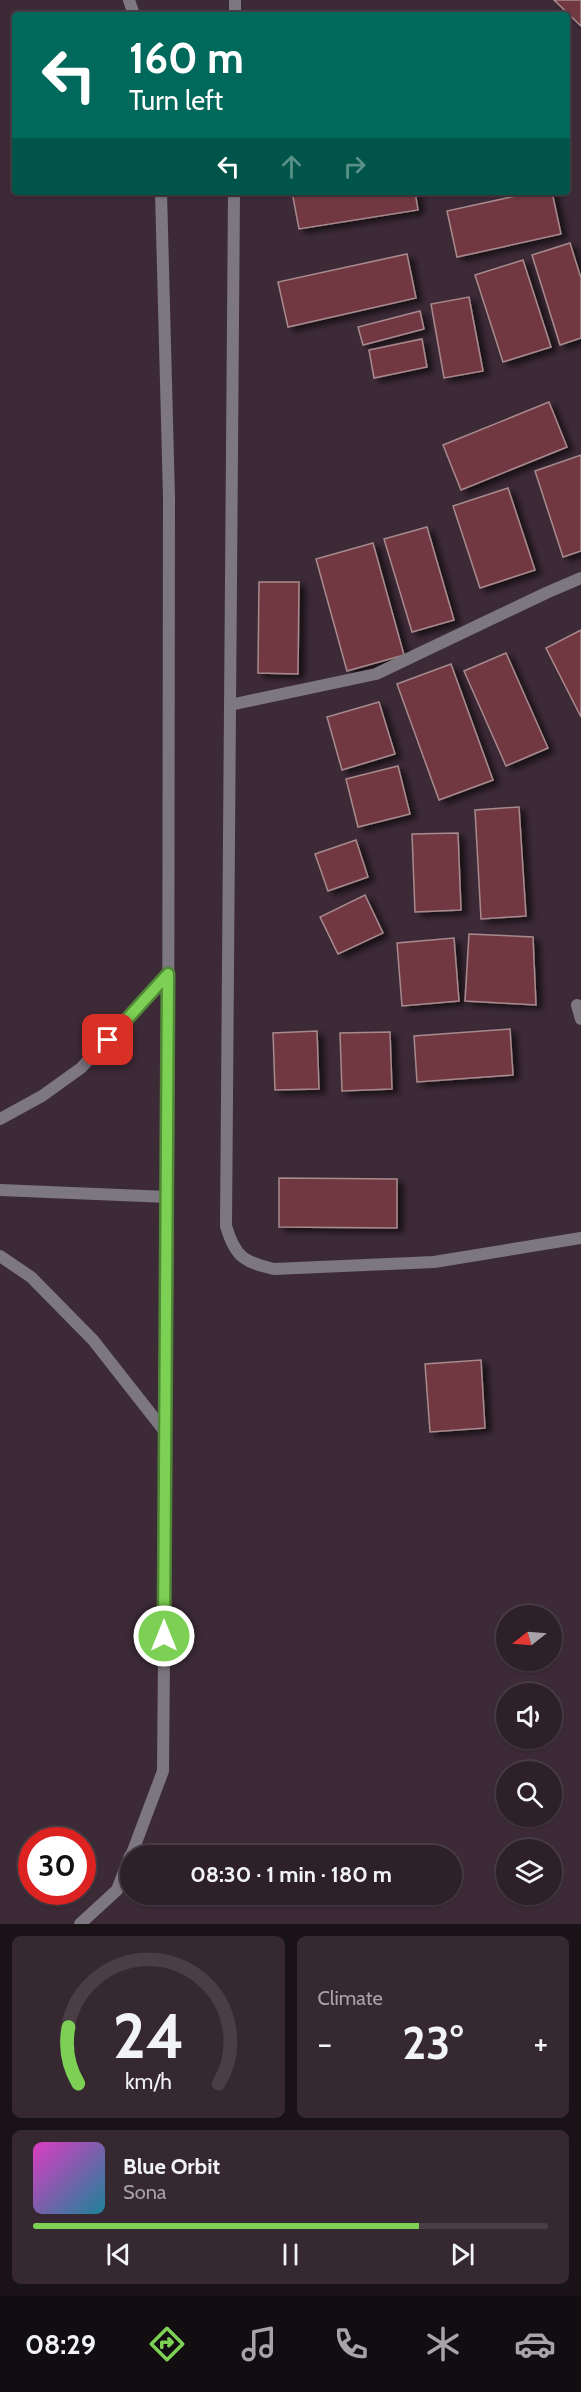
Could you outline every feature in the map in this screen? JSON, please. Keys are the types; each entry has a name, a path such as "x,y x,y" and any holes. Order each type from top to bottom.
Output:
{"street":[{"path":"135,1845 163,1771 168,1197 169,497 161,195"},
{"path":"234,195 226,1226 231,1244 238,1255 254,1264 274,1269 434,1262 581,1238"},
{"path":"230,705 376,674 581,578"},
{"path":"0,1119 42,1096 81,1068 168,974"},
{"path":"577,1005 581,1019"},
{"path":"0,1190 168,1197"},
{"path":"0,1256 31,1277 93,1340 166,1433"},
{"path":"80,1924 117,1890 120,1883"}],"building":[{"path":"554,0 581,0 581,26 570,15 570,12 566,12"},
{"path":"293,195 416,195 418,210 299,229"},
{"path":"520,195 553,195 561,234 457,257 447,211"},
{"path":"570,243 581,278 581,338 560,345 532,255"},
{"path":"407,254 416,298 288,327 278,282"},
{"path":"523,260 551,347 503,362 475,275"},
{"path":"469,297 483,371 444,378 431,304"},
{"path":"420,311 424,329 363,345 358,327"},
{"path":"422,339 427,367 374,378 369,350"},
{"path":"549,402 567,447 461,490 443,445"},
{"path":"581,455 581,551 563,557 535,471"},
{"path":"508,488 535,570 480,588 453,506"},
{"path":"427,527 454,620 412,632 384,539"},
{"path":"373,543 404,655 347,671 316,559"},
{"path":"259,582 299,582 298,674 258,673"},
{"path":"581,630 581,717 546,648"},
{"path":"506,653 548,748 506,766 464,671"},
{"path":"451,664 493,780 439,800 397,684"},
{"path":"379,702 395,754 342,770 327,717"},
{"path":"398,766 410,814 358,827 346,779"},
{"path":"519,807 526,916 481,919 475,810"},
{"path":"458,833 461,910 415,912 412,834"},
{"path":"356,840 368,877 328,891 315,854"},
{"path":"365,895 383,933 338,954 320,917"},
{"path":"469,934 533,937 536,1005 465,1001"},
{"path":"454,938 459,1001 402,1006 397,943"},
{"path":"510,1029 513,1075 417,1082 414,1036"},
{"path":"317,1031 319,1089 275,1090 273,1033"},
{"path":"390,1032 392,1089 342,1091 340,1033"},
{"path":"279,1178 397,1179 397,1228 279,1227"},
{"path":"481,1360 485,1428 430,1432 425,1364"}],"route":[{"path":"108,1040 168,974 164,1636"}]}
